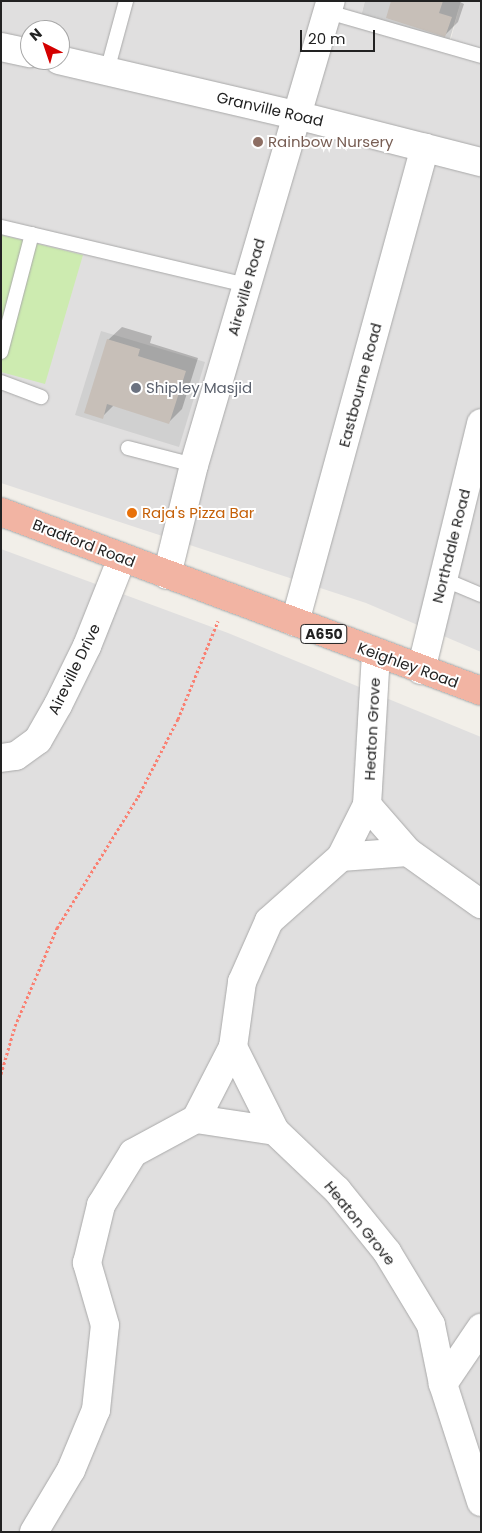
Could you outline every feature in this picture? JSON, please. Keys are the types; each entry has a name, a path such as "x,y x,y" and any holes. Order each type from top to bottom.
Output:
{"highway":[{"name":"Bradford Road","path":"1,512 168,575"},
{"name":"Keighley Road","path":"168,575 481,691"}],"street":[{"name":"Aireville Road","path":"168,575 194,465 329,7"},
{"path":"1,47 20,51"},
{"name":"Granville Road","path":"70,63 296,115 481,162"},
{"name":"Eastbourne Road","path":"295,622 425,148"},
{"name":"Northdale Road","path":"421,670 481,423"},
{"name":"Aireville Drive","path":"1,758 16,756 38,740 58,705 87,646 122,558"},
{"name":"Heaton Grove","path":"196,1118 233,1047 242,982 269,922 341,857 367,805 376,653"},
{"path":"367,805 408,852 481,904"},
{"path":"341,857 408,852"},
{"name":"Heaton Grove","path":"233,1047 275,1131 337,1190 387,1252 430,1325 443,1384 481,1502"},
{"path":"34,1532 71,1470 96,1410 104,1325 87,1263 101,1204 133,1153 196,1118 275,1131"},
{"path":"443,1384 481,1328"}],"lane":[{"path":"107,71 126,1"},
{"path":"329,7 481,56"},
{"path":"1,227 247,285"},
{"path":"1,352 32,234"},
{"path":"1,382 41,397"},
{"path":"128,448 194,465"},
{"path":"443,579 481,595"}],"path":[{"path":"1,1074 15,1026 58,928 138,797 178,719 227,597"}],"shaded area":[{"path":"1,1 365,1 361,15 450,42 461,1 481,1 481,652 366,603 1,483"},
{"path":"365,1 461,1 449,42 361,16"},
{"path":"101,331 205,362 179,447 75,415"},
{"path":"1,549 228,633 481,737 481,1532 1,1532"}],"green space":[{"path":"1,235 83,255 45,384 1,372"}],"building":[{"path":"391,1 443,1 439,13 452,17 445,37 386,18"},
{"name":"Shipley Masjid","path":"107,339 140,349 138,356 186,371 169,424 107,404 103,419 84,413"}],"place":[{"name":"Rainbow Nursery","path":"258,142"},
{"name":"Shipley Masjid","path":"136,388"},
{"name":"Raja's Pizza Bar","path":"132,513"}]}
